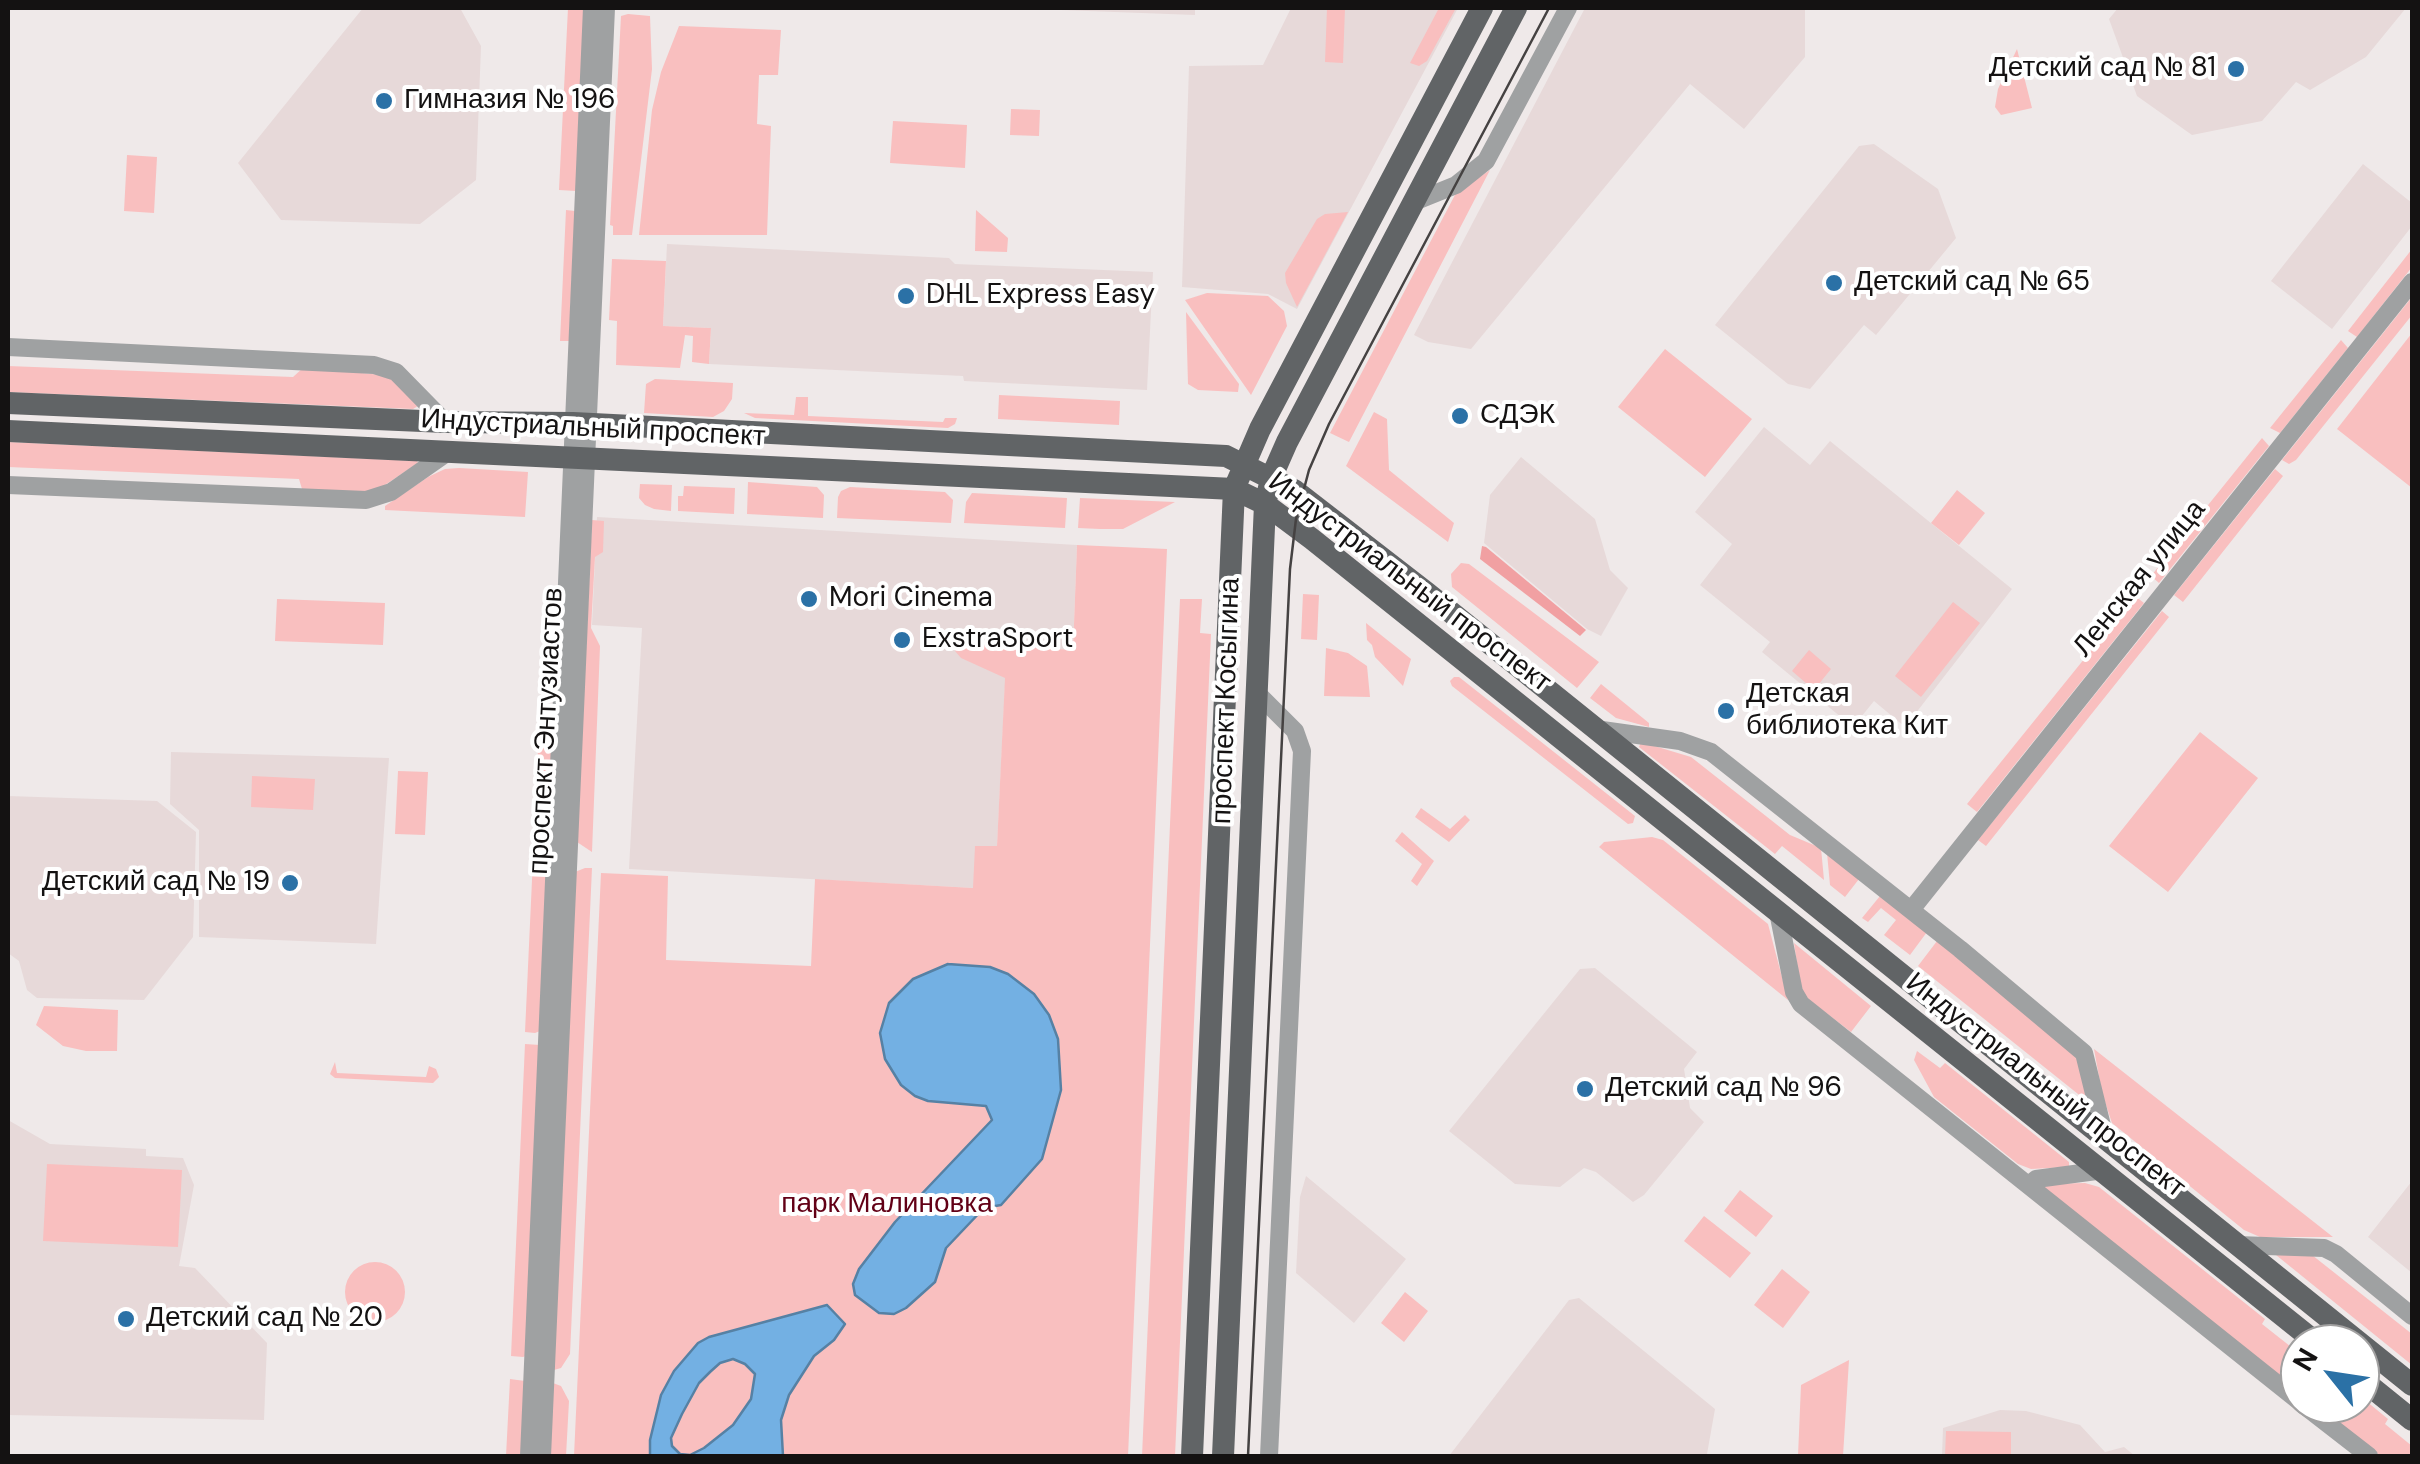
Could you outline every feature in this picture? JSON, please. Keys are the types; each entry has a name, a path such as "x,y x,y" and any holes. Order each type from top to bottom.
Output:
{"main road":[{"name":"проспект Косыгина","path":"1192,1456 1234,489 1482,8"},
{"name":"проспект Косыгина","path":"1222,1456 1265,504 1286,442 1516,8"},
{"name":"Индустриальный проспект","path":"8,403 445,422 581,423 1226,456 1272,476 1302,495 2412,1385"},
{"name":"Индустриальный проспект","path":"8,431 1234,489 1265,504 2293,1324"},
{"path":"2380,1394 2412,1420"}],"street":[{"name":"проспект Энтузиастов","path":"581,423 592,8"},
{"name":"проспект Энтузиастов","path":"529,1456 606,8"},
{"path":"1414,202 1456,185 1486,160 1568,8"},
{"name":"Ленская улица","path":"1911,910 2412,282"},
{"path":"8,347 374,364 396,372 445,422"},
{"path":"8,484 366,500 392,492 451,450"},
{"name":"проспект Энтузиастов","path":"542,1456 579,460"},
{"path":"1259,696 1295,731 1302,750 1270,1456"},
{"name":"Индустриальный проспект","path":"1595,729 1680,741 1711,752 1911,910 2084,1052 2106,1138"},
{"path":"1778,912 1794,992 1802,1004 2280,1386"},
{"path":"2029,1186 2036,1179 2104,1170"},
{"path":"2237,1244 2324,1248 2412,1316"},
{"path":"2328,1424 2368,1456"}],"shaded area":[{"name":"Гимназия № 196","path":"363,8 460,8 481,46 476,180 420,224 281,220 238,163"},
{"path":"1008,8 1195,8 1195,15"},
{"path":"1291,8 1458,8 1297,309 1268,294 1182,287 1189,66 1263,65"},
{"path":"1585,8 1805,8 1805,57 1744,129 1690,84 1471,349 1428,342 1414,335"},
{"name":"Детский сад № 81","path":"2118,8 2406,8 2366,57 2310,90 2296,82 2262,121 2192,135 2137,96 2109,19"},
{"name":"Детский сад № 65","path":"1874,144 1938,189 1956,238 1876,335 1864,325 1810,389 1788,384 1715,325 1859,146"},
{"path":"2363,164 2412,203 2412,226 2332,329 2271,281"},
{"path":"667,244 949,258 955,264 1153,272 1147,390 964,381 963,376 709,364 711,328 663,326"},
{"path":"1764,427 1810,465 1830,441 2012,589 1905,727 1874,701 1853,727 1762,652 1770,642 1700,585 1732,544 1695,512"},
{"path":"1521,457 1595,519 1610,570 1628,588 1601,636 1587,629 1484,543 1490,495"},
{"path":"597,517 1077,545 1073,650 1007,647 997,847 973,888 629,869 642,628 592,625"},
{"path":"1482,546 1586,630 1580,636 1480,559"},
{"name":"Детский сад № 19","path":"171,752 389,758 376,944 199,937 199,830 170,804"},
{"path":"8,796 157,801 196,832 193,937 144,1000 37,998 27,990 19,961 8,953"},
{"name":"Детский сад № 96","path":"1595,968 1697,1052 1684,1069 1690,1108 1704,1122 1644,1195 1633,1202 1596,1172 1584,1168 1560,1187 1515,1184 1449,1131 1580,969"},
{"name":"Детский сад № 20","path":"8,1120 50,1144 146,1149 146,1156 183,1158 194,1185 179,1266 195,1268 267,1343 264,1420 8,1415"},
{"path":"1306,1176 1406,1259 1354,1323 1296,1273 1300,1197"},
{"path":"2412,1181 2412,1273 2368,1237"},
{"path":"1579,1298 1715,1409 1707,1454 1449,1456 1569,1300"},
{"path":"2000,1410 2026,1411 2080,1425 2105,1452 2124,1447 2135,1456 1942,1456 1943,1428"}],"green space":[{"path":"568,8 585,8 576,191 559,190"},
{"path":"1327,8 1345,8 1343,63 1325,62"},
{"path":"1439,8 1456,8 1427,61 1419,66 1410,63"},
{"path":"621,16 650,16 652,69 632,235 613,235 610,225"},
{"path":"679,26 781,30 778,75 759,75 757,124 771,126 767,235 639,235 652,110 661,72"},
{"path":"2017,49 2032,108 2001,115 1995,107 1998,89"},
{"path":"1011,109 1040,110 1039,136 1010,135"},
{"path":"893,121 967,125 965,168 890,163"},
{"path":"127,155 157,157 154,213 124,211"},
{"path":"1490,170 1349,442 1330,433 1456,193"},
{"path":"566,210 575,211 569,341 560,341"},
{"path":"976,210 1008,238 1007,252 975,251"},
{"path":"1348,212 1297,307 1285,273 1317,219 1325,214"},
{"path":"2412,249 2412,267 2357,337 2348,331"},
{"path":"612,259 666,261 663,326 711,328 709,364 692,362 693,336 685,335 680,368 616,365 617,321 609,320"},
{"path":"1207,293 1268,296 1284,311 1287,326 1251,395 1185,300"},
{"path":"2412,297 2412,315 2296,460 2289,464 2282,460"},
{"path":"1186,312 1239,384 1238,392 1198,390 1188,384"},
{"path":"2412,333 2412,488 2337,429"},
{"path":"2341,340 2348,348 2280,433 2270,428"},
{"path":"1665,349 1752,419 1705,477 1618,407"},
{"path":"8,366 293,377 304,367 391,376 418,406 413,409 8,392"},
{"path":"655,379 733,383 732,399 724,411 713,417 644,413 646,384"},
{"path":"999,395 1120,401 1119,425 998,419"},
{"path":"796,397 808,397 808,416 943,422 945,418 957,418 948,428 755,418 744,413 794,415"},
{"path":"1374,412 1387,419 1389,470 1454,523 1448,542 1346,466"},
{"path":"2262,438 2269,446 2159,583 2151,576"},
{"path":"8,442 418,463 373,493 302,489 299,479 8,467"},
{"path":"459,468 528,472 525,517 385,510 385,506 428,477"},
{"path":"2275,469 2283,476 2183,602 2174,595"},
{"path":"748,482 817,487 824,495 823,518 747,514"},
{"path":"640,484 672,485 671,511 645,505 639,498"},
{"path":"684,486 735,488 734,514 678,511 678,496 683,496"},
{"path":"850,487 945,492 953,500 951,523 837,518 838,497"},
{"path":"1957,490 1985,513 1959,545 1931,523"},
{"path":"972,493 1067,498 1065,528 964,523 966,502"},
{"path":"1080,498 1175,502 1123,529 1100,529 1078,528"},
{"path":"592,520 604,521 603,552 595,557 591,628 600,646 592,852 577,842"},
{"name":"парк Малиновка","path":"1077,545 1167,549 1128,1456 574,1456 601,873 668,876 666,960 811,966 815,879 973,888 975,846 997,846 1005,678 961,658 955,643 1073,650"},
{"path":"1461,563 1469,564 1599,662 1577,688 1452,587 1451,574"},
{"path":"1303,594 1319,595 1317,640 1301,639"},
{"path":"2135,596 2144,603 1977,812 1967,804"},
{"path":"277,599 385,603 383,645 275,641"},
{"path":"1180,599 1202,599 1200,633 1211,634 1175,1456 1142,1456"},
{"path":"1953,602 1980,623 1921,697 1895,676"},
{"path":"2162,611 2169,617 1986,846 1978,840"},
{"path":"1366,623 1411,659 1403,686 1375,657 1367,640"},
{"path":"544,628 558,628 555,693 541,693"},
{"path":"1326,648 1348,653 1367,666 1370,697 1324,696"},
{"path":"1809,650 1831,669 1814,690 1792,671"},
{"path":"1459,677 1635,816 1633,823 1628,824 1452,686 1450,681"},
{"path":"1601,684 1649,727 1616,718 1590,698"},
{"path":"540,706 555,707 540,1031 535,1033 525,1032"},
{"path":"2200,732 2258,778 2168,892 2109,846"},
{"path":"1641,742 1691,757 1790,835 1821,848 1824,880 1782,846 1775,854 1639,747"},
{"path":"398,771 428,772 425,835 395,834"},
{"path":"252,776 315,779 313,810 251,807"},
{"path":"1421,808 1450,829 1465,815 1470,820 1449,842 1415,817"},
{"path":"1402,832 1434,861 1417,886 1411,881 1422,864 1395,841"},
{"path":"1652,837 1663,840 1768,924 1788,1000 1599,847 1604,842"},
{"path":"1827,853 1859,879 1845,897 1830,885"},
{"path":"592,868 570,1354 561,1368 554,1370 575,872"},
{"path":"1880,896 1927,932 1910,955 1884,935 1896,920 1881,908 1868,922 1862,918"},
{"path":"1937,941 2078,1056 2088,1102 1918,966"},
{"path":"1794,943 1871,1006 1851,1032 1801,990"},
{"path":"44,1006 118,1010 117,1051 63,1046 36,1025"},
{"path":"525,1044 540,1045 523,1357 511,1356"},
{"path":"2094,1049 2333,1237 2260,1237 2244,1230 2112,1123"},
{"path":"1917,1051 1940,1068 1945,1063 2069,1162 2069,1167 2031,1169 2018,1164 1934,1097 1914,1060"},
{"path":"335,1062 337,1073 426,1077 429,1066 436,1069 439,1077 433,1083 335,1078 330,1074"},
{"path":"47,1164 182,1170 178,1247 43,1241"},
{"path":"2085,1183 2099,1187 2265,1319 2262,1324 2280,1338 2280,1377 2044,1188 2047,1184"},
{"path":"1740,1190 1773,1216 1756,1237 1724,1211"},
{"path":"1704,1216 1751,1253 1730,1278 1684,1241"},
{"path":"2276,1255 2312,1255 2412,1334 2412,1365 2380,1339 2380,1324 2361,1324"},
{"path":"375,1262 396,1271 405,1292 396,1313 375,1322 354,1313 345,1292 354,1271"},
{"path":"1782,1269 1810,1292 1783,1328 1754,1305"},
{"path":"1405,1292 1428,1311 1404,1342 1381,1323"},
{"path":"1849,1360 1843,1456 1798,1456 1801,1385"},
{"path":"510,1379 525,1381 522,1456 506,1456"},
{"path":"553,1383 561,1386 569,1401 566,1456 550,1456"},
{"path":"2380,1412 2388,1419 2385,1424 2412,1446 2412,1456 2378,1454 2340,1424 2380,1424"},
{"path":"1946,1431 2011,1432 2011,1456 1945,1456"}],"water":[{"path":"948,964 990,967 1008,974 1034,994 1049,1015 1058,1039 1061,1090 1042,1159 1001,1205 984,1208 946,1248 935,1282 906,1308 894,1314 879,1313 855,1295 853,1284 859,1269 895,1222 992,1120 986,1106 928,1101 915,1096 901,1085 885,1059 880,1033 889,1003 913,979"},
{"path":"827,1305 845,1324 834,1340 814,1356 789,1395 781,1420 783,1456 650,1456 661,1395 674,1371 698,1343","holes":["733,1359 755,1374 751,1399 733,1425 704,1448 690,1455 680,1454 672,1446 671,1438 699,1383 720,1363"]}],"tram line":[{"path":"1248,1456 1290,569 1296,519 1309,470 1329,424 1549,8"}],"place":[{"name":"Детский сад № 81","path":"2236,69"},
{"name":"Гимназия № 196","path":"384,101"},
{"name":"Детский сад № 65","path":"1834,283"},
{"name":"DHL Express Easy","path":"906,296"},
{"name":"СДЭК","path":"1460,416"},
{"name":"Mori Cinema","path":"809,599"},
{"name":"ExstraSport","path":"902,640"},
{"name":"Детская библиотека Кит","path":"1726,711"},
{"name":"Детский сад № 19","path":"290,883"},
{"name":"Детский сад № 96","path":"1585,1089"},
{"name":"Детский сад № 20","path":"126,1319"}]}
